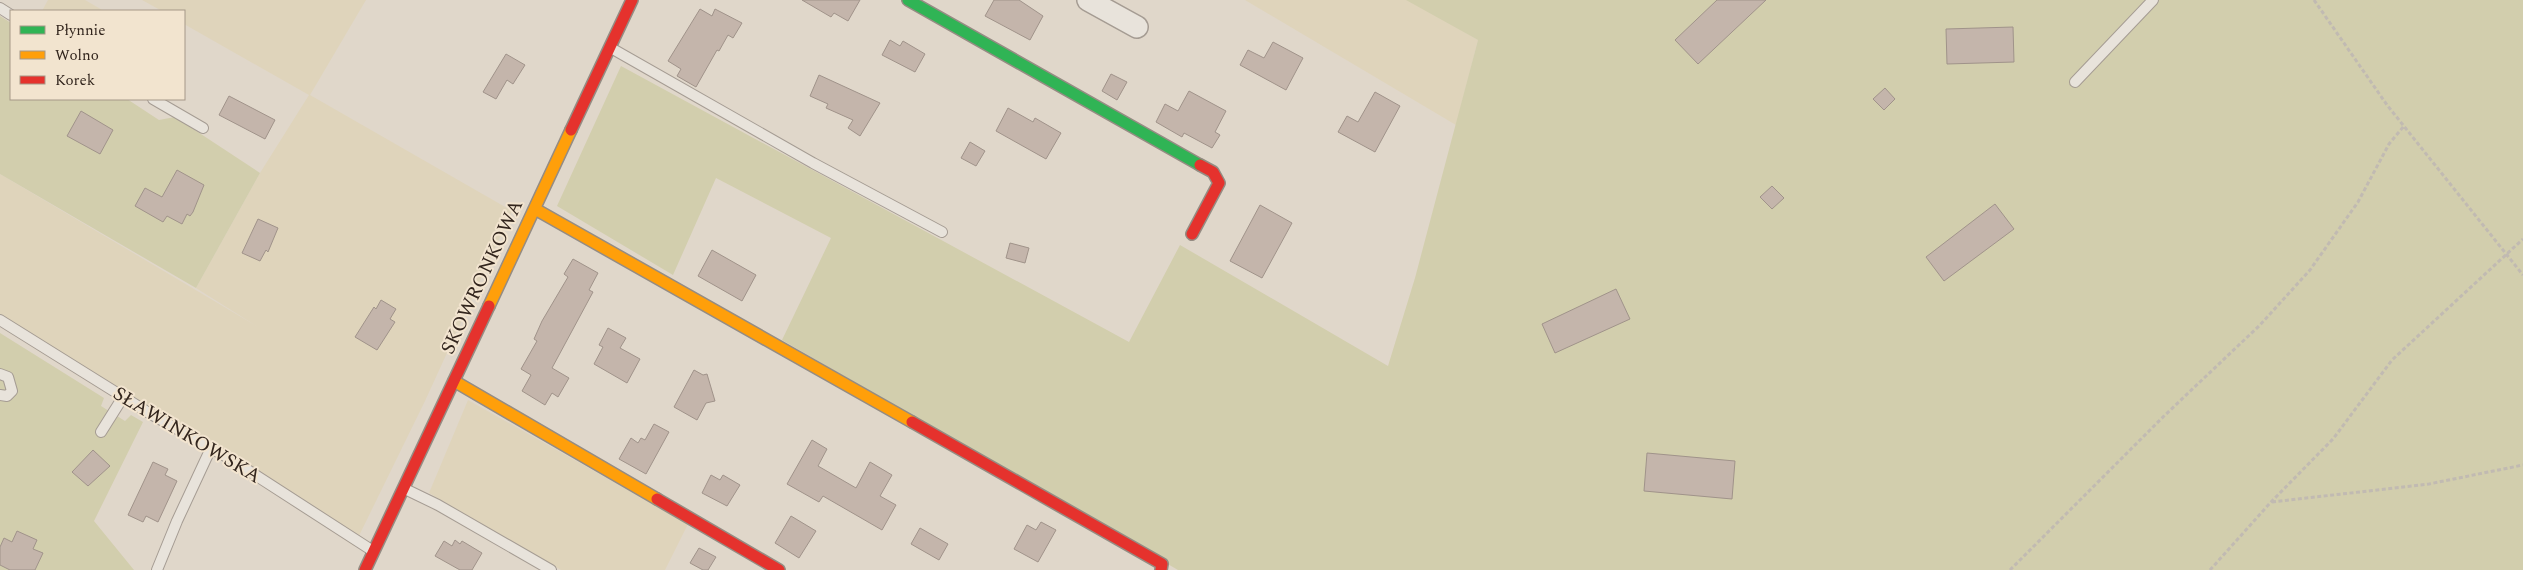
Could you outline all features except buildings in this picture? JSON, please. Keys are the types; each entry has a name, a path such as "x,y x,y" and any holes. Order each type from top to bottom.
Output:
{"street":[{"name":"SKOWRONKOWA","path":"365,570 632,0"},
{"path":"908,0 1213,172 1219,183 1192,234"},
{"path":"1088,0 1137,27"},
{"path":"535,209 1162,564 1161,570"},
{"path":"454,381 779,570"}],"lane":[{"path":"2075,82 2153,0"},
{"path":"610,47 813,162 942,232"},
{"path":"155,100 203,128"},
{"name":"SŁAWINKOWSKA","path":"0,320 123,397 211,448 374,552"},
{"path":"0,374 8,377 12,391 7,396 0,395"},
{"path":"101,432 123,397"},
{"path":"157,570 177,521 211,448"},
{"path":"404,488 438,505 551,570"}],"path":[{"path":"2314,0 2404,126 2523,274"},
{"path":"2010,570 2164,416 2260,325 2310,270 2358,202 2389,144 2404,126"},
{"path":"2210,570 2271,502 2333,439 2392,360 2523,239"},
{"path":"2271,502 2429,484 2523,465"}],"shaded area":[{"path":"48,0 85,0 102,10 43,10"},
{"path":"142,0 366,0 310,95 512,211 425,401 354,546 211,448 0,321 0,174 258,327 196,288 260,173 309,95 185,25 185,10 160,10"},
{"path":"1245,0 1409,0 1478,40 1456,125"},
{"path":"1406,0 2523,0 2523,570 1178,570 782,340 831,238 716,178 673,275 557,206 621,66 1129,342 1180,245 1388,366 1415,278 1478,40"},
{"path":"0,16 10,22 10,100 129,100 159,120 175,117 260,173 196,288 0,174"},
{"path":"0,333 104,398 101,406 125,421 131,415 143,422 94,521 134,570 0,570"},
{"path":"468,400 688,524 665,570 561,570 429,493"}],"traffic: fast":[{"path":"908,0 1200,165"}],"traffic: slow":[{"path":"489,306 571,130"},
{"path":"535,209 912,422"},
{"path":"454,381 657,499"}],"traffic: jam":[{"path":"571,130 632,0"},
{"path":"1192,234 1219,183 1213,172 1200,165"},
{"path":"365,570 489,306"},
{"path":"912,422 1162,564 1161,570"},
{"path":"657,499 779,570"}]}
